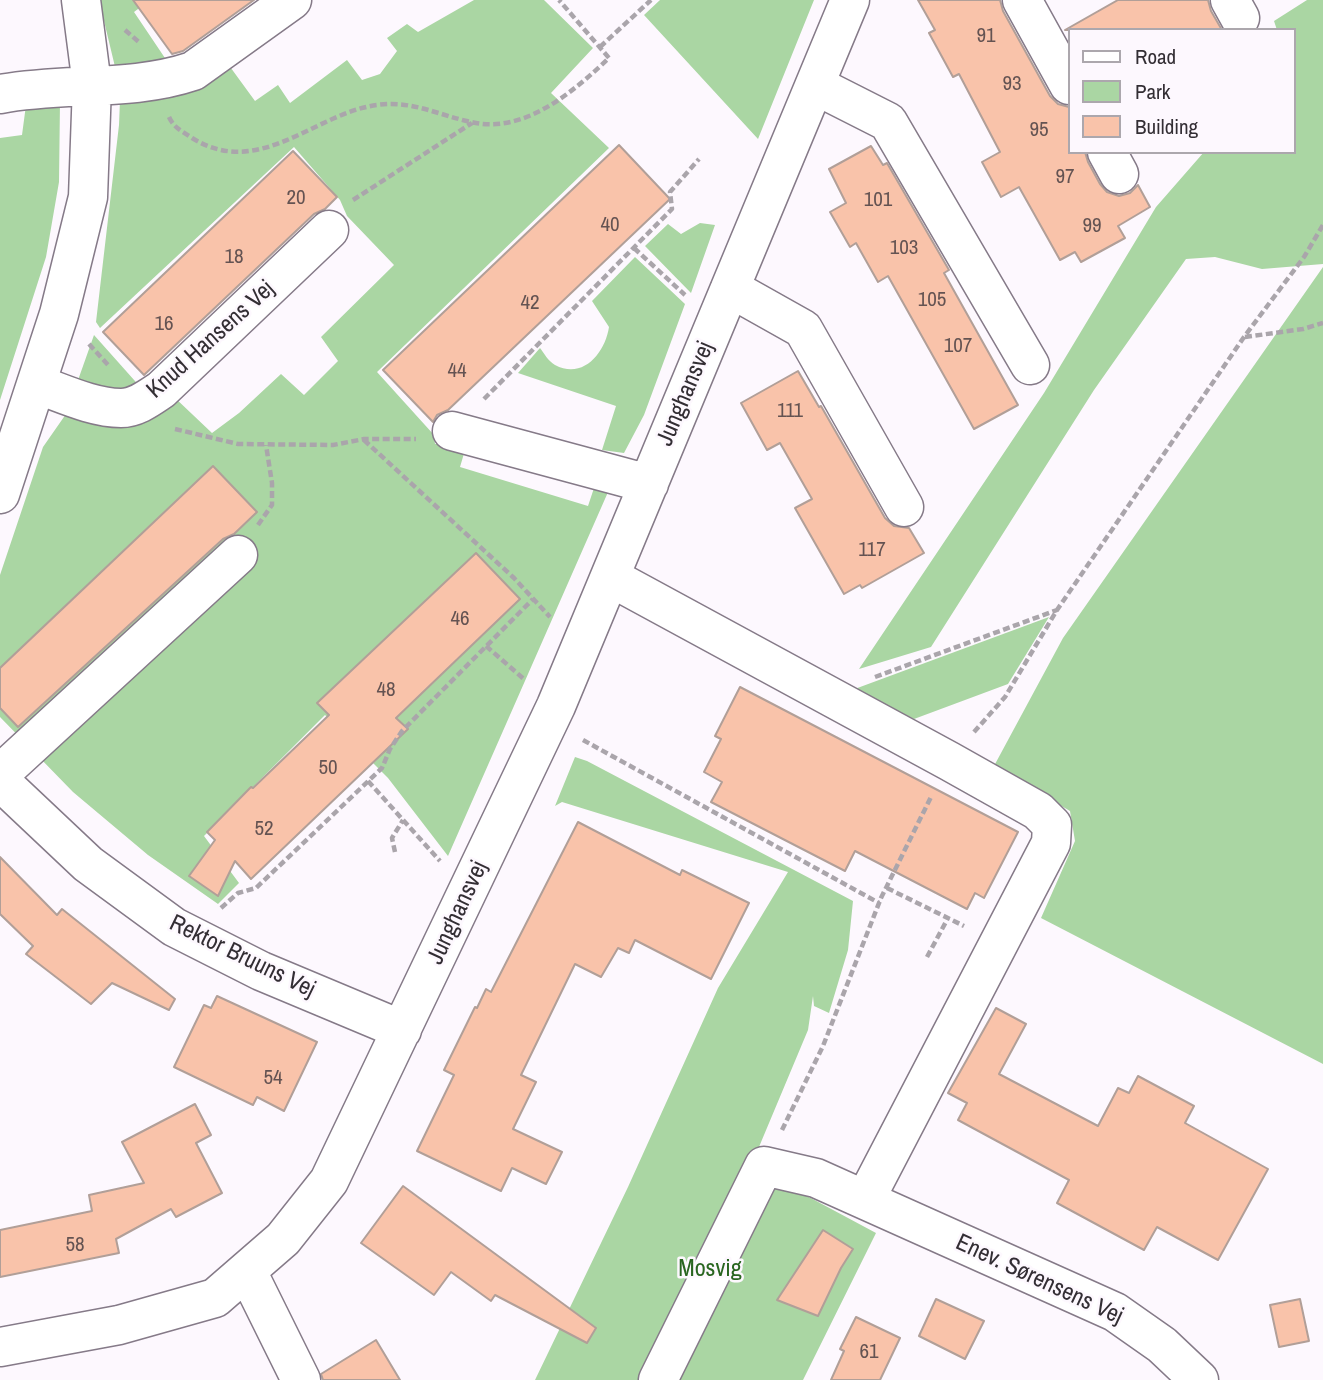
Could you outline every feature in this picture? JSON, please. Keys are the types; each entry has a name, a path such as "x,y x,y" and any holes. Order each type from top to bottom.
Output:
{"street":[{"path":"0,94 159,81 193,71 292,0"},
{"name":"Junghansvej","path":"0,1347 119,1325 215,1298 283,1239 329,1181 553,714 850,0"},
{"path":"1022,0 1068,83"},
{"path":"0,494 59,314 88,197 92,85 82,6"},
{"path":"815,85 888,122 1030,365"},
{"name":"Knud Hansens Vej","path":"36,384 97,404 122,408 141,403 161,390 329,230"},
{"path":"730,288 803,329 904,507"},
{"path":"452,431 649,484"},
{"path":"0,774 238,555"},
{"path":"610,577 949,761 1038,811 1052,825 1051,843 865,1200"},
{"name":"Rektor Bruuns Vej","path":"0,781 88,864 174,927 261,971 402,1030"},
{"path":"658,1380 764,1166"},
{"name":"Enev. Sørensens Vej","path":"764,1166 816,1178 1115,1312 1162,1345 1199,1380"},
{"path":"247,1271 301,1380"}],"path":[{"path":"82,6 113,20 154,57 162,101 173,126 209,148 241,152 296,138 346,114 377,105 420,106 473,123 500,123 545,110 582,84 609,58 559,0"},
{"path":"600,47 651,0"},
{"path":"329,230 349,202 473,123"},
{"path":"59,314 141,403 167,427 238,444 333,446 363,439 444,439 672,209 670,192 699,159"},
{"path":"764,1166 823,1046 879,903 949,761 1005,697 1057,610 1244,337 1304,257 1323,225"},
{"path":"634,248 715,324"},
{"path":"1244,337 1303,329 1323,323"},
{"path":"363,439 514,578 579,651"},
{"path":"238,555 244,541 272,505 272,483 265,445"},
{"path":"192,936 238,893 256,888 382,768 390,748 402,731 533,599"},
{"path":"828,694 1057,610"},
{"path":"486,646 553,714 879,903"},
{"path":"368,781 468,891"},
{"path":"395,852 392,838 403,820"},
{"path":"887,888 1000,942"},
{"path":"927,957 948,918"}],"green space":[{"path":"99,0 150,0 134,12 171,67 116,71"},
{"path":"474,0 544,0 593,48 551,93 609,148 377,372 434,435 435,444 448,444 465,450 460,467 588,506 597,479 612,483 448,856 388,778 325,715 204,836 239,883 218,904 148,855 73,792 0,717 0,575 43,447 66,414 94,335 159,408 173,396 212,433 239,413 281,374 304,395 338,361 321,337 394,265 347,216 340,200 294,147 100,328 96,322 120,100 228,64 255,101 278,85 290,103 347,60 362,80 380,74 397,51 387,38 407,24 418,32"},
{"path":"660,0 814,0 758,139 644,15"},
{"path":"1307,0 1323,0 1323,264 1262,269 1215,257 1186,259 1094,390 931,647 859,669 1044,393 1156,207 1202,154 1295,154 1295,28 1276,28 1274,21"},
{"path":"60,102 59,182 46,257 0,400 0,138 22,135 26,105"},
{"path":"700,223 715,225 691,293 645,246 668,224 681,234"},
{"path":"635,257 685,304 644,415 624,453 602,450 616,406 518,373 540,348 555,365 565,369 575,369 591,361 603,346 609,327 592,301"},
{"path":"1323,267 1323,1064 1041,918 1075,841 1070,811 994,766 1063,638"},
{"path":"1049,617 1008,684 914,719 852,690"},
{"name":"Mosvig","path":"575,757 853,901 848,950 829,1013 814,1006 813,996 808,1030 751,1166 876,1233 803,1380 535,1380 628,1187 718,988 788,872 562,802 555,806"}],"building":[{"path":"133,0 254,0 183,51 172,54"},
{"path":"918,0 1000,0 1003,11 1050,96 1058,104 1068,107 1068,154 1086,154 1100,184 1107,192 1119,196 1130,193 1138,185 1150,207 1118,226 1125,238 1081,262 1075,252 1060,260 1019,187 1001,197 982,162 1000,152 959,74 953,77 929,33 935,30"},
{"path":"1118,0 1208,0 1221,28 1069,28"},
{"path":"619,145 670,199 448,410 437,415 433,422 383,370"},
{"path":"871,146 883,165 887,163 949,270 944,273 1018,405 974,429 888,276 878,282 856,243 850,247 830,212 846,203 829,169"},
{"path":"293,151 337,197 325,209 314,214 144,375 103,332"},
{"path":"798,371 885,518 894,526 909,528 924,553 862,588 860,585 844,594 795,508 812,499 780,443 767,450 741,403"},
{"path":"213,466 257,512 234,534 223,539 18,727 0,708 0,668"},
{"path":"476,553 520,599 396,718 408,729 251,879 235,861 218,896 189,876 215,840 207,832 329,715 317,703"},
{"path":"740,687 1018,832 984,898 975,893 967,909 855,851 845,871 711,802 722,782 704,772 721,739 715,736"},
{"path":"578,822 680,875 682,870 749,903 711,979 635,940 629,953 618,948 601,977 575,964 521,1075 536,1082 513,1129 562,1152 546,1184 512,1168 501,1191 417,1151 454,1075 444,1070 475,1007 477,1008 486,989 491,992"},
{"path":"0,857 57,915 62,909 175,999 169,1010 112,983 91,1004 26,954 33,946 0,914"},
{"path":"217,996 317,1042 284,1111 257,1097 253,1105 174,1067 204,1005 211,1008"},
{"path":"996,1008 1026,1024 999,1074 1098,1126 1118,1088 1129,1093 1138,1076 1194,1106 1185,1123 1268,1169 1218,1260 1157,1227 1144,1250 1057,1203 1069,1180 958,1120 967,1103 948,1093"},
{"path":"195,1104 211,1135 196,1143 222,1193 176,1217 171,1209 116,1239 119,1253 0,1277 0,1230 92,1211 89,1195 144,1183 122,1142"},
{"path":"403,1186 596,1328 587,1343 495,1295 491,1301 451,1272 434,1295 361,1243"},
{"path":"823,1230 853,1249 818,1316 777,1300"},
{"path":"936,1299 984,1321 965,1359 919,1336"},
{"path":"1300,1299 1309,1341 1279,1347 1270,1305"},
{"path":"856,1317 900,1338 880,1380 831,1380 844,1351 840,1349"},
{"path":"376,1340 400,1380 323,1380 321,1374"}]}
